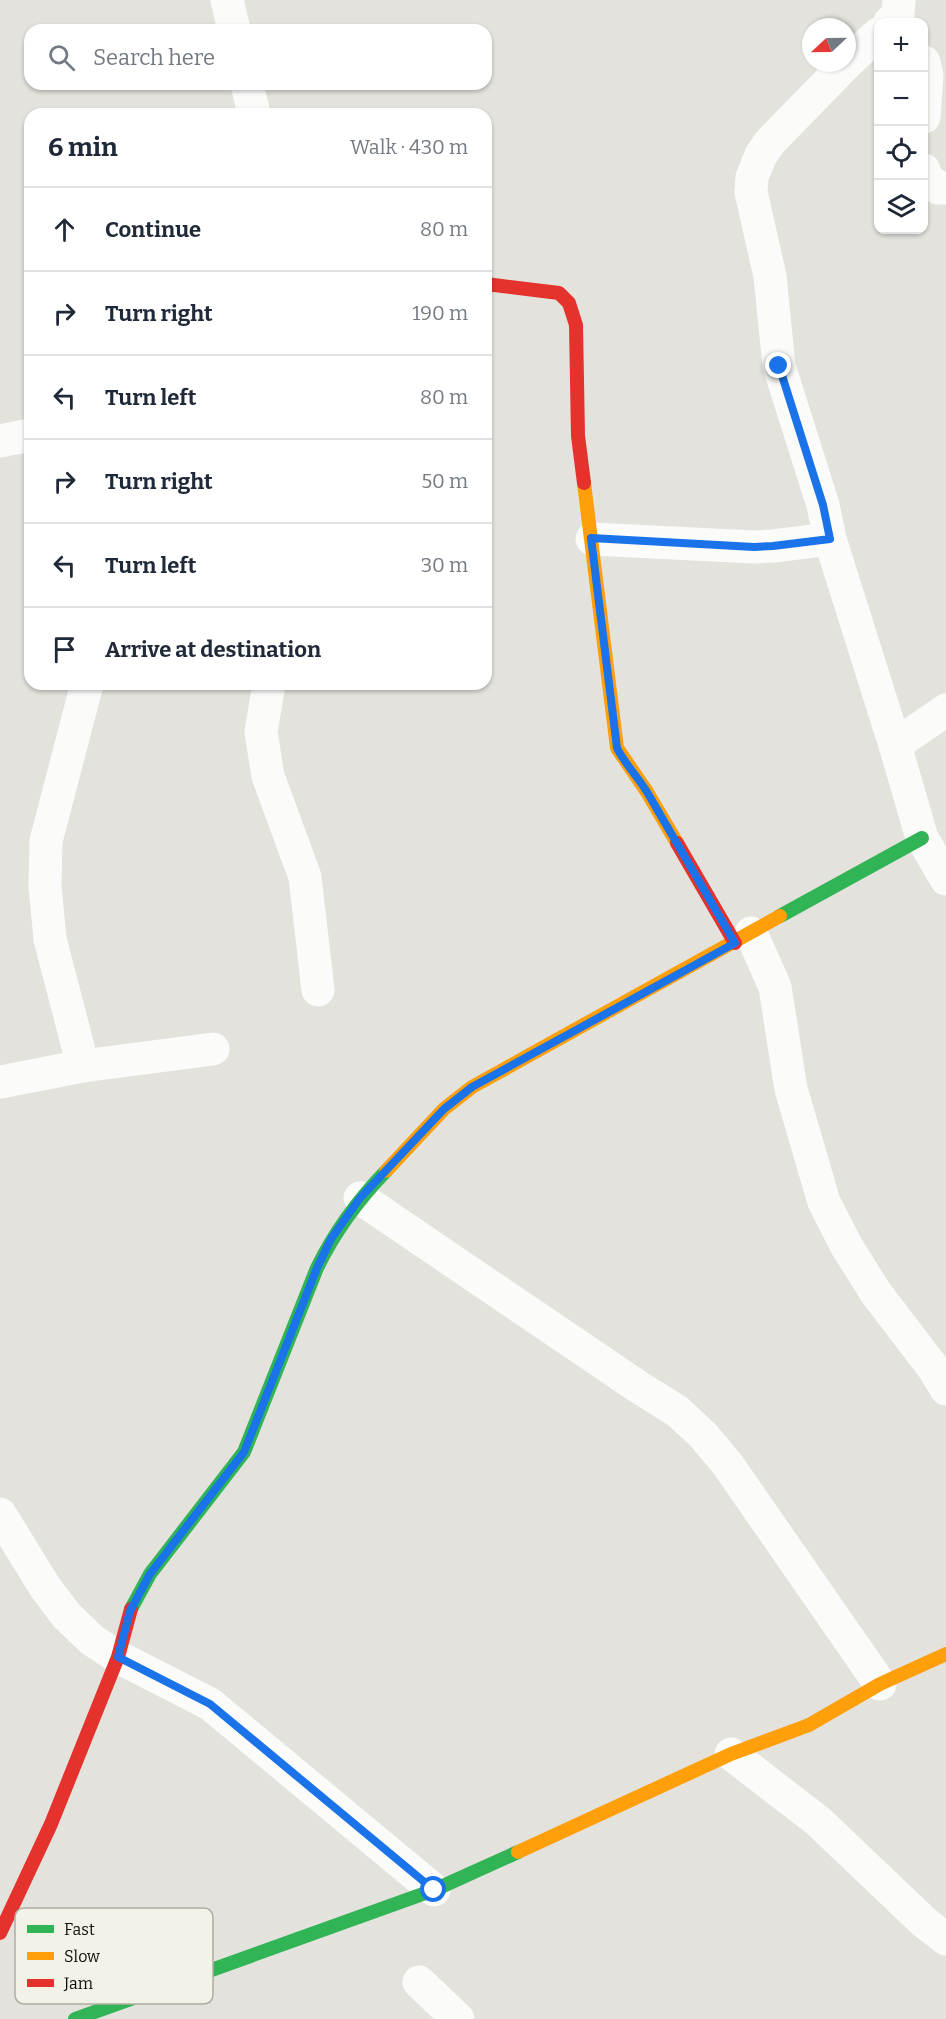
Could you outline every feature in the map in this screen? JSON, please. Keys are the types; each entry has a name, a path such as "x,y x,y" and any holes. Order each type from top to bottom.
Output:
{"street":[{"path":"227,0 233,24"},
{"path":"856,55 874,38"},
{"path":"838,72 770,142 761,155 752,177 751,192 770,276 779,366 823,505 830,539 895,746 921,838 946,879"},
{"path":"248,90 253,108"},
{"path":"928,179 938,188 946,188"},
{"path":"492,285 559,293 569,303 576,325 578,436 617,748 775,987 791,1089 824,1202 847,1247 876,1293 934,1369 946,1389"},
{"path":"0,441 24,436"},
{"path":"591,538 754,547 830,539"},
{"path":"82,1066 50,939 45,886 46,841 85,690"},
{"path":"268,690 261,732 268,776 305,877 318,990"},
{"path":"895,746 946,710"},
{"path":"0,1933 51,1824 118,1657 130,1611 150,1574 244,1452 317,1268 331,1239 360,1198 444,1109 472,1087 921,838"},
{"path":"0,1082 82,1066 213,1049"},
{"path":"360,1198 677,1411 703,1435 728,1465 880,1684"},
{"path":"0,1514 45,1587 66,1615 92,1640 118,1657 210,1704 434,1890"},
{"path":"213,1969 434,1890 731,1754 809,1725 880,1684 946,1654"},
{"path":"731,1754 818,1821 924,1922 946,1939"},
{"path":"419,1982 458,2019"},
{"path":"75,2019 117,2004"}],"traffic: fast":[{"path":"780,916 922,838"},
{"path":"131,1609 150,1574 244,1452 317,1268 331,1241 348,1217 386,1171"},
{"path":"213,1969 434,1890 518,1852"},
{"path":"75,2019 117,2004"}],"traffic: slow":[{"path":"584,483 617,748 647,792 677,843"},
{"path":"386,1171 444,1109 472,1087 780,916"},
{"path":"518,1852 731,1754 809,1725 880,1684 946,1654"}],"traffic: jam":[{"path":"492,285 559,293 569,303 576,325 578,436 584,483"},
{"path":"677,843 735,943"},
{"path":"0,1933 51,1824 118,1657 131,1609"}],"route":[{"path":"434,1890 210,1704 118,1657 130,1611 150,1574 244,1452 317,1268 331,1239 360,1198 444,1109 472,1087 735,943 647,792 623,760 617,748 591,538 754,547 830,539 823,505 779,366"}]}
